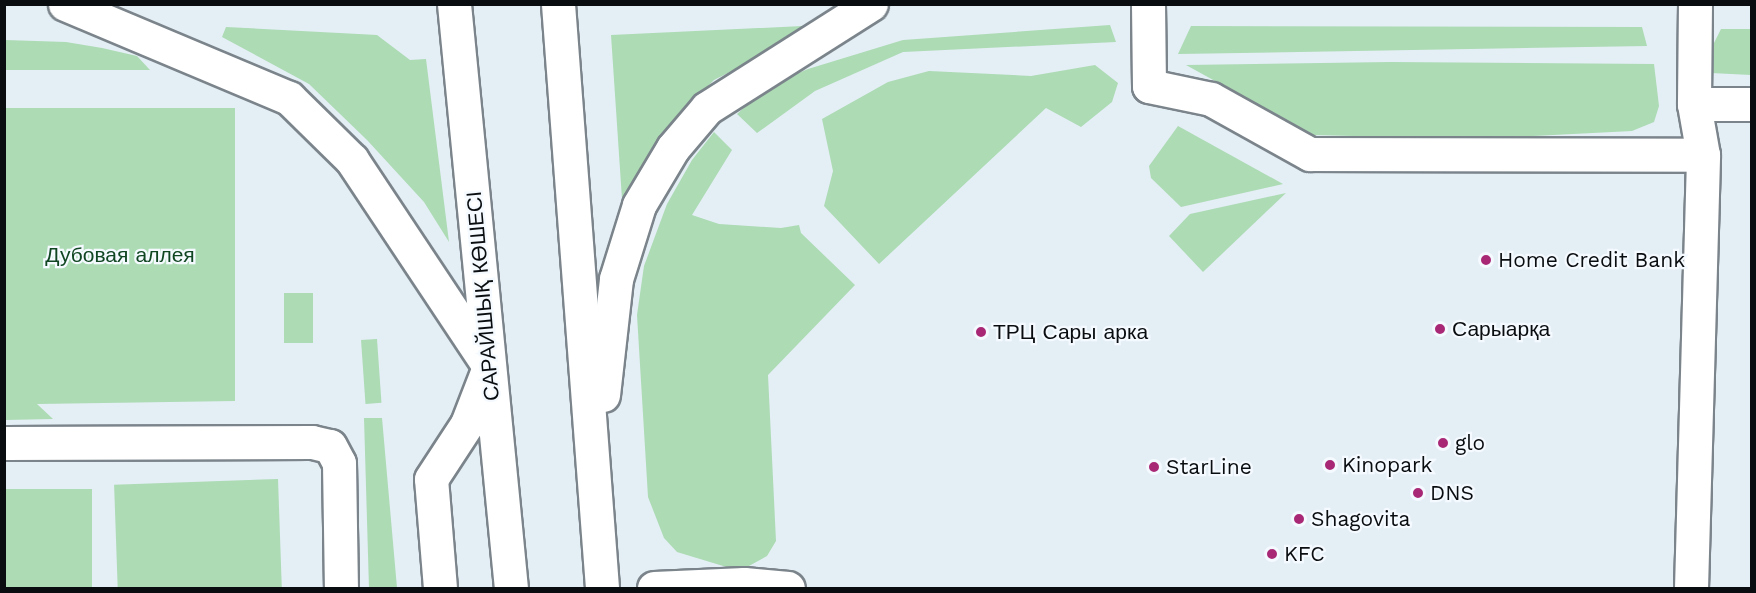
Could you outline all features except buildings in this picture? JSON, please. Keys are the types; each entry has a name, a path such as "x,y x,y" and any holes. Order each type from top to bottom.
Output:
{"main road":[{"path":"65,4 289,98 352,159 489,366 467,424 431,479 440,588"},
{"name":"САРАЙШЫҚ КӨШЕСІ","path":"454,4 511,588"},
{"path":"558,4 595,465 602,588"},
{"path":"595,465 616,279 639,206 673,148 707,108 871,4"},
{"path":"1148,4 1149,86 1211,99 1310,154 1703,155"},
{"path":"1695,4 1694,104 1703,155 1695,587"},
{"path":"1694,104 1752,104"},
{"path":"4,443 312,442 330,446 339,463 341,588"},
{"path":"654,588 744,584 788,588"}],"green space":[{"path":"823,25 714,80 695,99 623,214 611,35"},
{"path":"1110,25 1116,42 903,52 815,91 757,133 737,114 768,86 808,69 903,40"},
{"path":"1191,26 1642,27 1647,46 1178,54"},
{"path":"226,27 377,35 410,60 426,59 449,242 424,202 367,140 309,84 222,37"},
{"path":"1721,29 1751,29 1751,75 1711,73 1712,47"},
{"path":"5,40 66,42 102,48 137,56 150,70 5,70"},
{"path":"1390,62 1654,64 1659,106 1654,122 1632,131 1473,139 1313,135 1186,65"},
{"path":"1095,65 1118,83 1112,102 1081,127 1046,108 879,264 824,206 833,171 822,119 888,82 929,71 1031,76"},
{"name":"Дубовая аллея","path":"5,108 235,108 235,401 37,404 53,419 5,420"},
{"path":"1178,126 1283,184 1181,207 1151,178 1149,166"},
{"path":"714,132 732,150 692,215 719,224 781,228 799,225 801,233 855,285 768,375 776,541 767,556 747,567 733,569 677,552 664,538 648,497 637,315 644,266 667,204 692,160"},
{"path":"1286,193 1203,272 1169,236 1190,214"},
{"path":"284,293 313,293 313,343 284,343"},
{"path":"377,339 381,403 366,404 361,340"},
{"path":"364,418 382,418 397,588 369,588"},
{"path":"278,479 282,588 118,588 114,485"},
{"path":"4,489 92,489 92,588 4,588"}],"place":[{"name":"Home Credit Bank","path":"1486,260"},
{"name":"Сарыарқа","path":"1440,329"},
{"name":"ТРЦ Сары арка","path":"981,332"},
{"name":"glo","path":"1443,443"},
{"name":"Kinopark","path":"1330,465"},
{"name":"StarLine","path":"1154,467"},
{"name":"DNS","path":"1418,493"},
{"name":"Shagovita","path":"1299,519"},
{"name":"KFC","path":"1272,554"}]}
